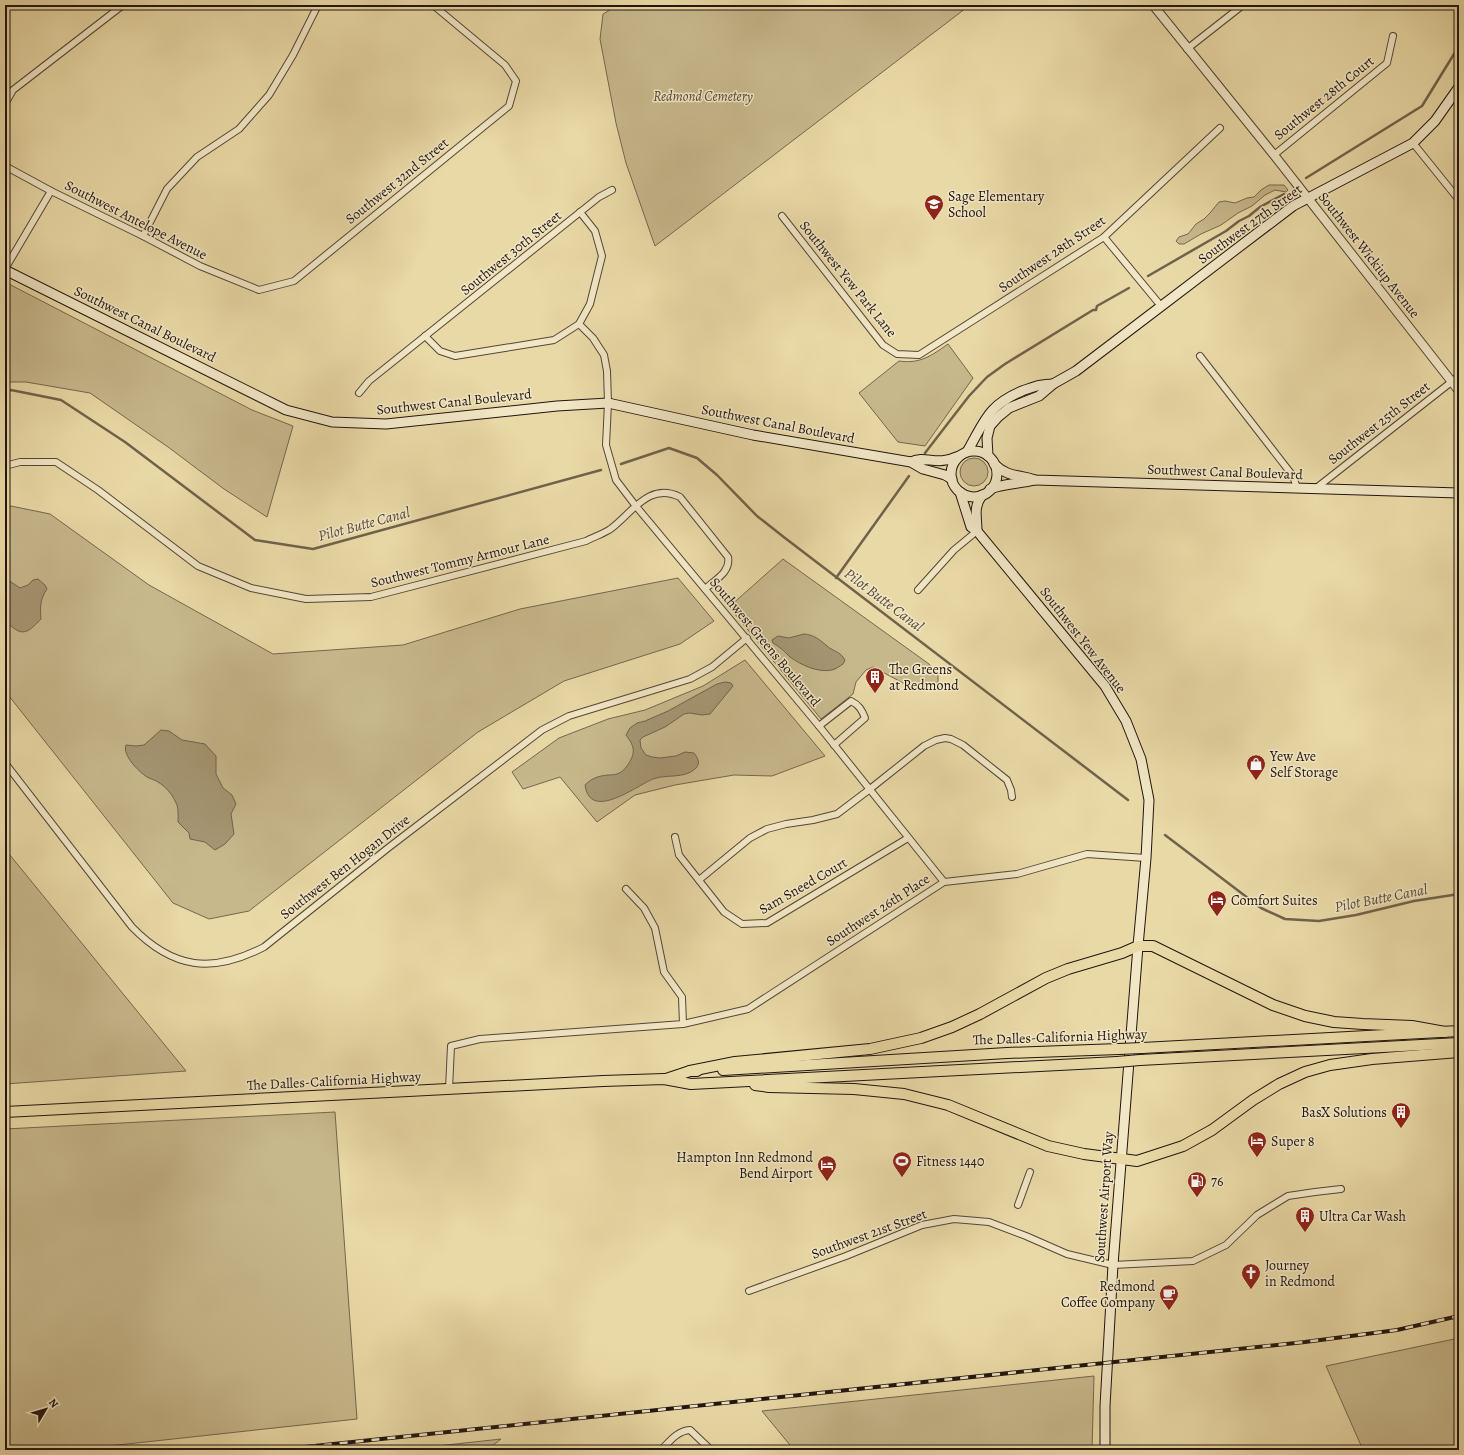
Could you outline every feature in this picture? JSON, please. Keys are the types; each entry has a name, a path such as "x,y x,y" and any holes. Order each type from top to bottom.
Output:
{"highway":[{"path":"690,1072 735,1062 870,1049 921,1038 952,1027 1046,978 1068,969 1122,953 1138,946 1154,946 1273,1005 1305,1016 1334,1022 1412,1026 1446,1032"},
{"name":"The Dalles-California Highway","path":"664,1079 690,1072 1007,1052 1142,1048 1459,1031"},
{"name":"The Dalles-California Highway","path":"5,1112 603,1081 664,1079 691,1084 734,1082 1459,1044"},
{"path":"734,1082 769,1087 854,1089 904,1094 948,1105 1048,1146 1084,1154 1137,1161 1183,1146 1212,1130 1253,1100 1279,1084 1305,1072 1372,1059 1459,1052"}],"main road":[{"name":"Southwest 27th Street","path":"988,456 987,438 990,426 1009,408 1039,396 1052,384 1076,371 1293,206 1413,143 1435,121 1459,87"},
{"name":"Southwest Canal Boulevard","path":"5,270 286,410 332,422 386,424 557,406 608,403 753,435 911,462 923,469 945,474 952,479"},
{"name":"Southwest 27th Street","path":"964,454 986,417 1007,397 1039,384 1052,384"},
{"path":"982,495 973,496 960,492 956,488 952,479 951,474 954,463 964,454 978,451 988,456 994,464 996,478 990,489"},
{"name":"Southwest Canal Boulevard","path":"911,462 918,458 935,461 946,460 964,454"},
{"name":"Southwest Canal Boulevard","path":"994,464 1003,472 1024,476 1035,480 1459,493"},
{"path":"977,531 975,510 982,495 990,489 999,486 1022,484 1035,480"},
{"name":"Southwest Yew Avenue","path":"960,492 971,527 977,531 1105,686 1126,721 1141,759 1148,800 1146,858 1138,946"},
{"name":"Southwest Airport Way","path":"1105,1450 1105,1399 1113,1266 1138,946"}],"street":[{"path":"5,104 13,90 122,5"},
{"path":"143,236 167,189 197,156 239,129 269,95 293,55 318,5"},
{"name":"Southwest 32nd Street","path":"259,290 294,280 509,106 516,81 505,65 433,5"},
{"name":"Southwest Wickiup Avenue","path":"1153,5 1274,155 1459,391"},
{"path":"1187,49 1240,6"},
{"name":"Southwest 28th Court","path":"1274,155 1387,63 1393,36"},
{"name":"Southwest 28th Street","path":"897,354 920,355 1104,237 1220,128"},
{"path":"1413,143 1459,200"},
{"name":"Southwest Antelope Avenue","path":"5,166 51,191 200,266 259,290"},
{"name":"Southwest 30th Street","path":"359,392 369,381 580,212 599,197 612,190"},
{"path":"5,270 51,191"},
{"path":"425,336 440,351 455,356 554,340 579,324 590,304 602,256 595,231 580,212"},
{"name":"Southwest Yew Park Lane","path":"782,216 883,345 897,354"},
{"path":"1104,237 1161,306"},
{"name":"Southwest Greens Boulevard","path":"579,324 593,338 604,355 608,403 606,445 616,480 834,744 944,882"},
{"path":"1200,356 1293,476 1297,488"},
{"name":"Southwest 25th Street","path":"1314,489 1459,376"},
{"name":"Southwest Tommy Armour Lane","path":"5,466 20,462 56,462 98,490 198,566 251,588 306,599 371,597 586,541 609,530 636,505 657,494 669,493 680,497 728,557 729,564 726,570 705,589"},
{"path":"918,590 954,550 977,531"},
{"name":"Southwest Ben Hogan Drive","path":"5,764 132,926 144,939 164,952 185,961 201,964 217,964 249,955 264,947 388,848 542,730 569,716 690,679 712,667 747,638"},
{"path":"819,726 851,701 858,705 865,718 834,744"},
{"path":"698,880 750,838 767,829 837,814 928,742 945,738 964,745 1007,780 1012,797"},
{"name":"Sam Sneed Court","path":"675,838 679,855 698,880 724,912 742,924 767,923 908,838"},
{"name":"Southwest 26th Place","path":"449,1089 451,1046 480,1039 683,1024 748,1009 944,882 1017,874 1087,854 1146,858"},
{"path":"626,889 644,908 655,928 664,972 682,997 683,1024"},
{"path":"1018,1205 1030,1172"},
{"name":"Southwest 21st Street","path":"749,1291 846,1256 922,1224 954,1219 989,1222 1067,1254 1113,1266 1193,1260 1226,1245 1257,1215 1288,1196 1341,1189"},
{"path":"661,1450 678,1434 685,1430 690,1430 711,1450"},
{"path":"569,1450 585,1450"}],"green space":[{"name":"Redmond Cemetery","path":"618,5 970,5 655,246 626,163 616,123 600,39 603,14"},
{"path":"1269,185 1284,185 1288,190 1286,192 1275,190 1265,195 1252,206 1238,213 1221,225 1184,244 1179,244 1176,241 1179,237 1188,234 1196,224 1204,219 1219,202 1225,201 1235,203 1254,197"},
{"path":"5,282 252,410 293,426 267,517 224,489 168,447 90,393 26,382 5,382"},
{"path":"948,344 973,378 925,446 898,442 859,393 899,361 906,362 925,358"},
{"path":"974,458 984,462 988,472 984,482 974,486 964,482 960,472 964,462"},
{"path":"11,506 50,514 149,585 273,654 403,645 520,609 678,578 714,621 680,644 564,681 478,732 249,911 209,919 173,903 5,691 5,509"},
{"name":"The Greens at Redmond","path":"783,559 929,664 938,675 938,683 931,687 903,683 873,667 866,670 856,682 853,694 821,719 729,607"},
{"path":"745,660 825,756 772,776 734,775 675,785 635,795 597,822 560,777 523,789 512,772 559,738 608,719 645,710 703,686"},
{"path":"5,849 186,1071 5,1084"},
{"path":"335,1112 357,1419 72,1450 5,1450 5,1129"},
{"path":"1459,1338 1459,1450 1363,1450 1326,1366"},
{"path":"1094,1376 1092,1450 794,1450 762,1411"},
{"path":"501,1439 487,1450 401,1450"}],"shaded area":[{"path":"5,578 20,588 28,585 33,580 38,579 47,589 41,603 41,619 27,631 23,632 15,629 5,620"},
{"path":"804,634 811,635 839,653 845,660 843,664 833,670 827,671 810,668 790,657 773,643 772,640 778,636 789,638"},
{"path":"725,682 731,683 733,686 710,714 684,714 665,727 643,737 640,740 641,748 646,755 652,757 660,758 676,756 685,752 694,753 698,761 698,765 695,769 686,774 653,779 625,794 604,801 595,801 589,796 585,785 598,777 604,775 615,775 621,772 630,761 633,754 633,747 626,735 630,728 637,723 668,711 717,684"},
{"path":"161,730 169,731 182,740 205,744 216,756 216,774 223,788 232,795 236,804 231,814 234,834 225,844 215,850 205,842 190,839 189,833 178,822 178,811 174,798 161,784 147,777 140,771 126,754 126,745 144,745"}],"waterway":[{"path":"1306,178 1422,106 1459,45"},
{"path":"1148,276 1226,231 1260,207 1284,194"},
{"path":"925,453 969,396 987,377 1005,364 1093,310 1096,310 1097,306 1129,288"},
{"name":"Pilot Butte Canal","path":"5,393 11,390 61,400 125,442 255,540 313,549 601,470"},
{"name":"Pilot Butte Canal","path":"621,464 669,448 697,458 717,475 757,516 1128,800"},
{"path":"836,578 909,476"},
{"name":"Pilot Butte Canal","path":"1165,835 1261,908 1285,919 1319,921 1356,915 1414,901 1459,894"}],"railway":[{"path":"276,1450 1305,1342 1397,1330 1459,1316"}],"place":[{"name":"Sage Elementary School","path":"934,221"},
{"name":"The Greens at Redmond","path":"875,694"},
{"name":"Yew Ave Self Storage","path":"1256,781"},
{"name":"Comfort Suites","path":"1217,917"},
{"name":"BasX Solutions","path":"1401,1129"},
{"name":"Super 8","path":"1257,1158"},
{"name":"Fitness 1440","path":"902,1178"},
{"name":"Hampton Inn Redmond Bend Airport","path":"827,1182"},
{"name":"76","path":"1197,1198"},
{"name":"Ultra Car Wash","path":"1305,1233"},
{"name":"Journey in Redmond","path":"1251,1290"},
{"name":"Redmond Coffee Company","path":"1169,1311"}]}
